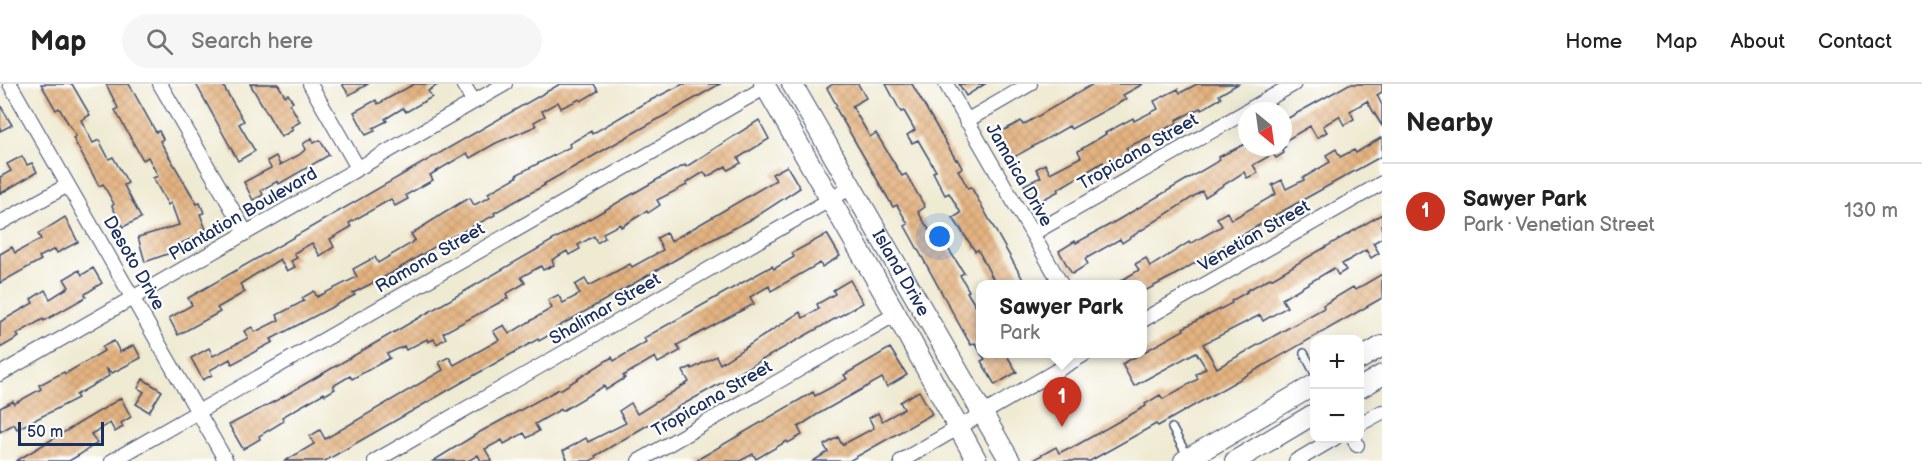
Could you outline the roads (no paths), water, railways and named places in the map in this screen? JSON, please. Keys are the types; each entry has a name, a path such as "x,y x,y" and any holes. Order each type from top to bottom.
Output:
{"street":[{"name":"Desoto Drive","path":"10,84 226,461"},
{"path":"160,84 246,233"},
{"path":"310,84 358,168"},
{"path":"463,84 474,102"},
{"name":"Plantation Boulevard","path":"0,374 505,84"},
{"name":"Island Drive","path":"792,84 1010,461"},
{"name":"Jamaica Drive","path":"946,84 1058,280"},
{"path":"966,121 1030,84"},
{"name":"Tropicana Street","path":"1032,234 1294,84"},
{"name":"Island Drive","path":"765,85 960,428 974,460"},
{"name":"Ramona Street","path":"112,461 765,85"},
{"name":"Venetian Street","path":"1147,318 1382,183"},
{"path":"0,223 68,185"},
{"name":"Shalimar Street","path":"375,461 852,187"},
{"name":"Tropicana Street","path":"639,461 896,314"},
{"path":"1364,356 1382,346"},
{"path":"901,461 1078,358"},
{"path":"1364,385 1382,375"},
{"path":"1187,460 1310,388"},
{"path":"1364,421 1382,412"},
{"path":"1235,461 1310,416"},
{"path":"1296,461 1327,443"}],"lane":[{"path":"1304,353 1310,364"},
{"path":"1172,428 1187,460"}],"place":[{"name":"Sawyer Park","path":"1062,427"}]}
